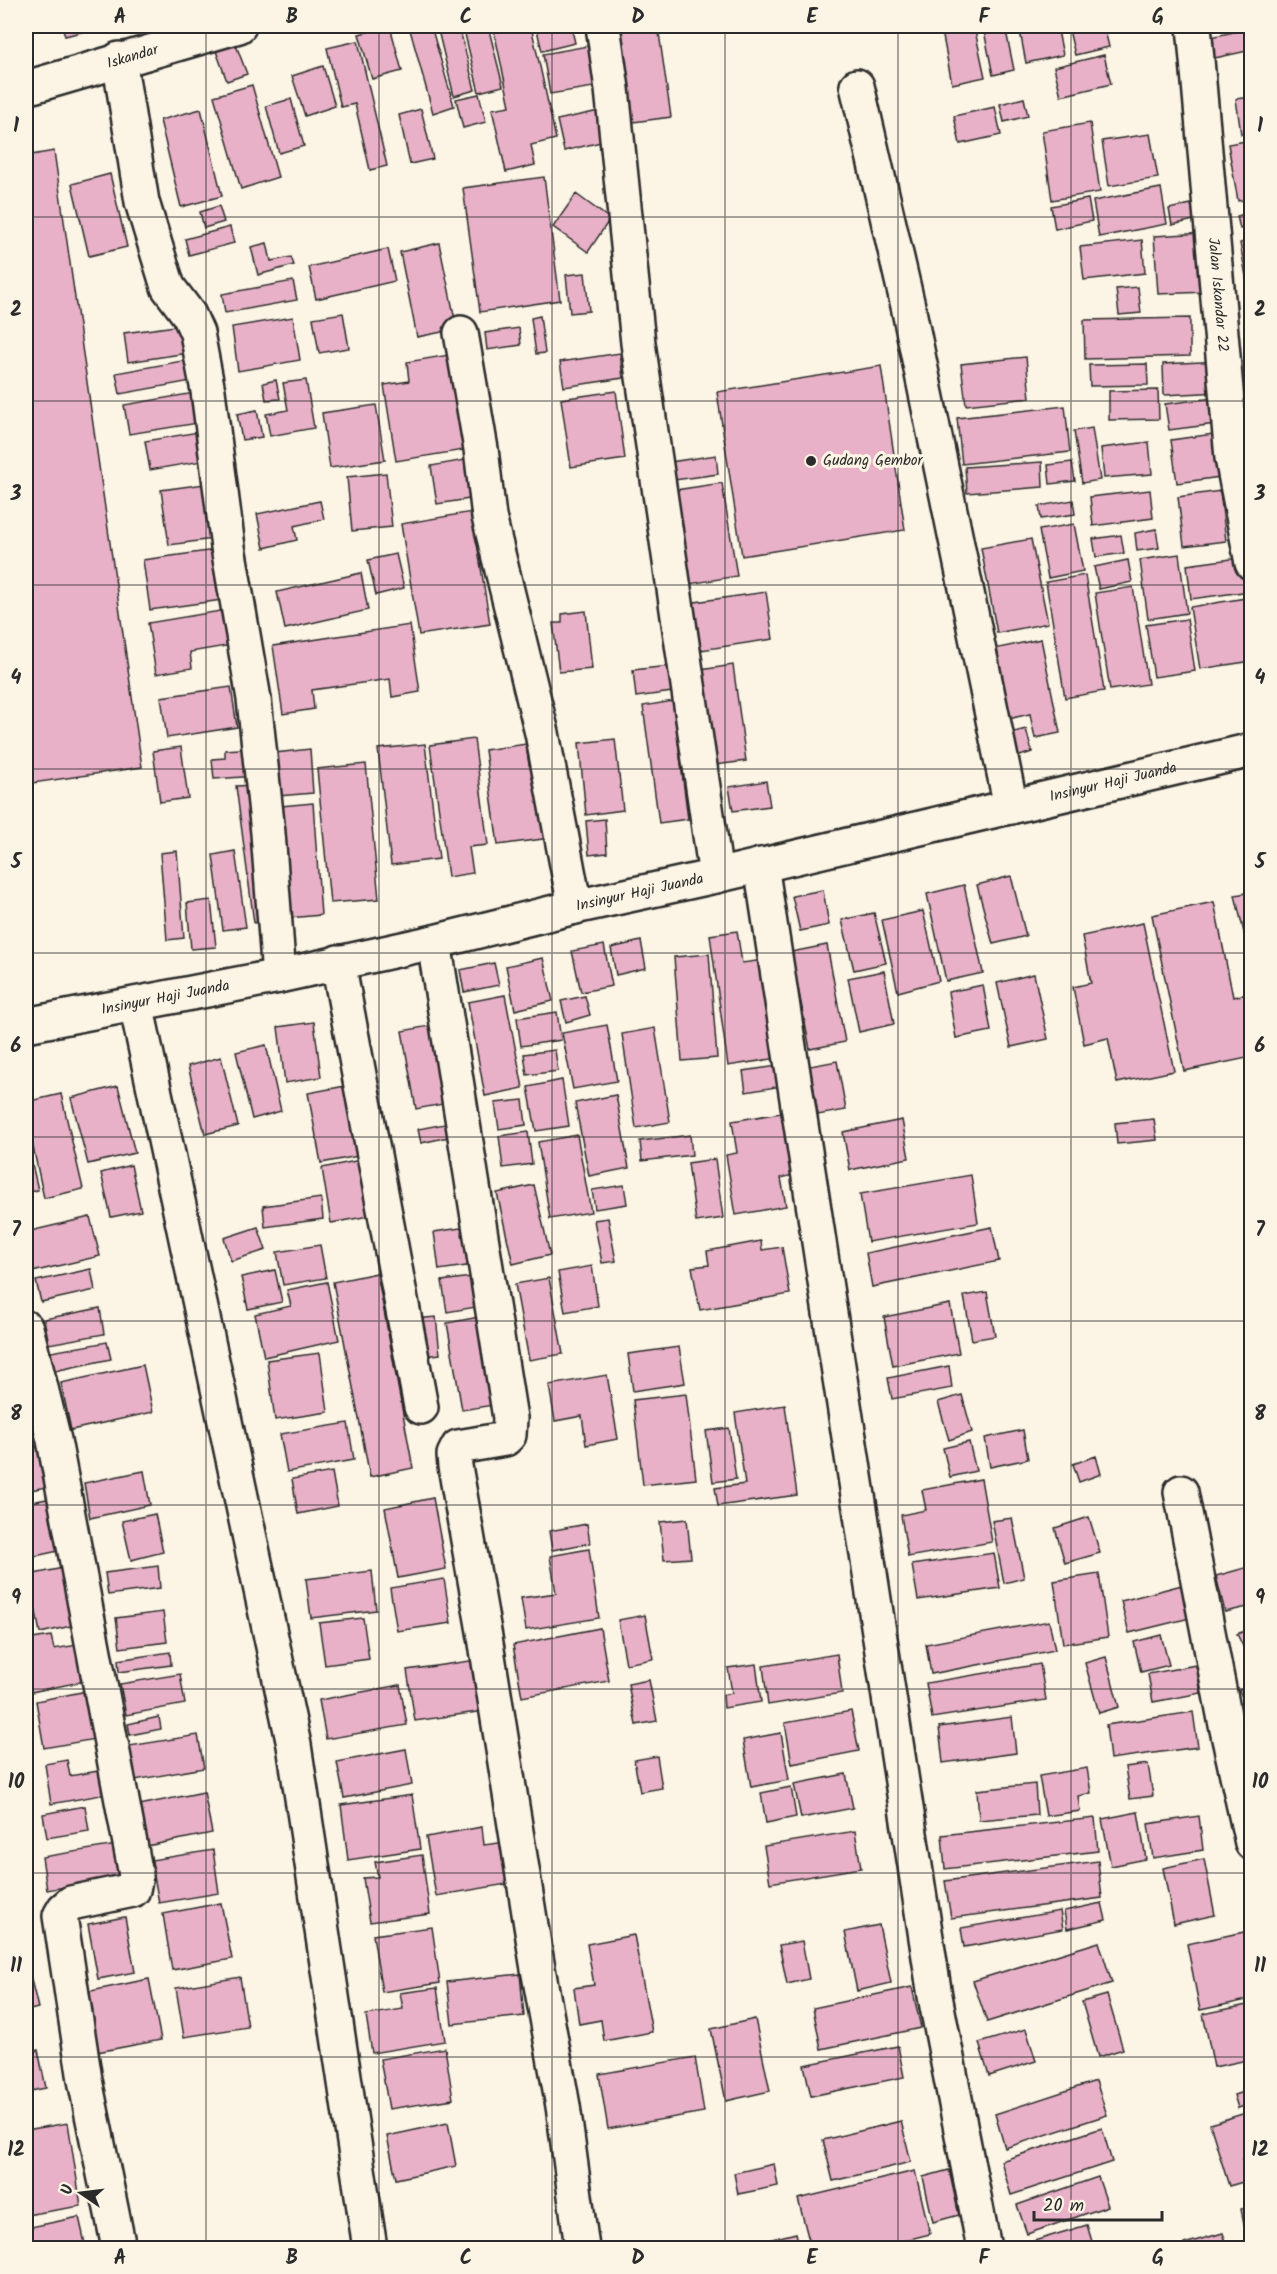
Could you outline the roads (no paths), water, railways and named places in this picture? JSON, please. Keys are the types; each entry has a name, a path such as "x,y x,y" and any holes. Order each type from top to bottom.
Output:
{"street":[{"name":"Iskandar","path":"26,88 238,26"},
{"path":"603,26 613,100 638,343 716,876"},
{"name":"Jalan Iskandar 22","path":"1194,26 1232,458 1251,563"},
{"path":"119,59 142,202 168,287 189,315 197,333 208,391 228,547 254,699 268,833 279,976"},
{"path":"857,86 908,306 1011,807"},
{"path":"461,333 481,449 489,517 540,723 575,907"},
{"name":"Insinyur Haji Juanda","path":"26,1025 279,976 434,942 575,907 1251,750"},
{"path":"761,865 935,1996 984,2248"},
{"path":"434,942 510,1418 509,1434 505,1439 458,1447 454,1455 455,1466 537,1963 563,2106 582,2248"},
{"path":"338,962 421,1407"},
{"path":"136,1004 294,1745 370,2248"},
{"path":"26,1328 54,1440 136,1875 134,1890 71,1903 60,1916 85,2080 119,2248"},
{"path":"1181,1492 1251,1843"}],"place":[{"name":"Gudang Gembor","path":"811,461"}]}
